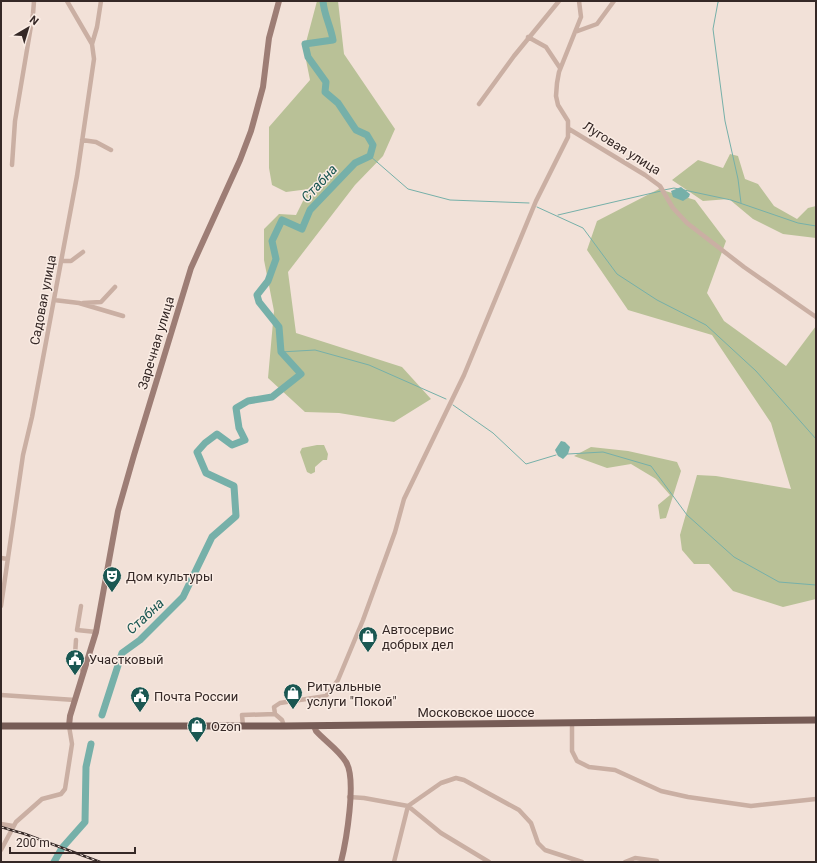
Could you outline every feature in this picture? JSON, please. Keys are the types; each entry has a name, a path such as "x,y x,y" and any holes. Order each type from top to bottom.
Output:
{"main road":[{"name":"Московское шоссе","path":"73,726 572,724 816,720"},
{"path":"1,726 73,726"}],"street":[{"path":"12,165 15,121 34,1"},
{"name":"Садовая улица","path":"1,606 23,454 32,416 54,300 82,140 94,59 92,44 67,1"},
{"name":"Садовая улица","path":"92,44 97,27 101,1"},
{"name":"Заречная улица","path":"73,726 70,716 96,632 116,518 190,268 240,160 251,131 263,87 270,38 279,1"},
{"path":"479,104 528,37 559,1"},
{"path":"284,726 282,720 275,714 274,707 280,703 326,696 331,692 338,680 366,613 395,532 404,499 464,375 536,202 568,137 568,121 558,105 556,96 560,68 581,17 578,1"},
{"path":"575,32 597,24 614,1"},
{"path":"528,37 546,47 560,68"},
{"name":"Луговая улица","path":"569,129 646,175 661,188 673,208 707,240 816,317"},
{"path":"82,140 96,142 111,150"},
{"path":"61,261 71,261 83,252"},
{"path":"54,300 79,303 101,302 115,287"},
{"path":"79,303 123,316"},
{"path":"1,558 8,559"},
{"path":"1,578 6,575"},
{"path":"81,606 78,630 96,632"},
{"path":"76,640 75,655 83,672"},
{"path":"1,696 75,700"},
{"path":"243,726 242,715 275,714"},
{"path":"572,724 572,751 577,760 589,766 615,770 662,791 688,797 752,806 816,799"},
{"path":"1,850 13,826 42,799 61,794 65,790 72,744 73,726"},
{"path":"314,726 316,731 346,761 349,770 347,829 341,862"},
{"path":"394,862 408,806 441,783 456,778 464,780 519,810 531,823 538,843 544,850 582,862"},
{"path":"349,797 364,798 408,806 441,833 489,862"},
{"path":"1,824 13,826"},
{"path":"625,862 635,858 657,861"}],"green space":[{"path":"317,1 338,1 344,54 395,129 383,156 355,185 288,272 296,333 402,367 431,399 394,422 339,413 305,412 268,378 274,311 264,260 264,229 279,214 296,215 309,189 286,192 272,185 269,168 269,127 310,80 304,50"},
{"path":"730,154 738,156 745,179 758,184 774,206 797,219 808,208 816,206 816,238 783,234 753,219 729,199 703,201 672,180 698,160 723,168"},
{"path":"659,189 695,200 726,241 707,293 724,321 786,366 816,326 816,599 783,607 733,591 709,564 694,564 682,550 680,535 697,475 716,476 791,489 771,423 712,335 628,310 587,250 597,221"},
{"path":"324,445 328,454 327,460 323,460 315,467 315,472 311,474 307,472 300,452 302,448"},
{"path":"591,447 628,451 677,462 681,471 666,518 660,519 658,505 670,495 656,479 631,464 607,468 574,456"}],"water":[{"path":"681,187 690,194 689,197 683,201 673,197 671,191"},
{"path":"561,441 565,442 570,447 568,454 563,459 558,456 555,450"}],"waterway":[{"name":"Стабна","path":"102,715 122,653 140,640 183,597 212,537 236,516 234,486 206,473 197,452 205,443 217,434 232,445 245,440 239,428 236,408 248,401 272,397 301,374 281,352 279,327 259,302 257,295 268,281 276,259 272,241 282,220 302,229 310,210 355,163 370,156 373,145 367,135 356,130 338,103 325,92 326,82 308,57 305,44 333,40 323,1"},
{"path":"721,1 718,2 713,29 725,121 738,179 741,203"},
{"path":"370,156 408,189 450,200 529,203"},
{"path":"664,190 674,188 679,189"},
{"path":"684,190 731,200 798,223 816,226"},
{"path":"558,215 661,191"},
{"path":"537,207 583,228 617,274 657,300 706,325 756,371 816,439"},
{"path":"281,352 315,350 369,365 446,399"},
{"path":"453,405 493,433 526,464 556,455"},
{"path":"568,454 603,452 651,466 687,515 734,557 779,582 816,585"},
{"name":"Стабна","path":"54,862 62,848 85,822 86,767 91,744"}],"railway":[{"path":"1,827 25,834 100,862"}],"place":[{"name":"Дом культуры","path":"112,593"},
{"name":"Автосервис добрых дел","path":"368,653"},
{"name":"Участковый","path":"75,676"},
{"name":"Ритуальные услуги \"Покой\"","path":"293,710"},
{"name":"Почта России","path":"140,713"},
{"name":"Ozon","path":"197,743"}]}
